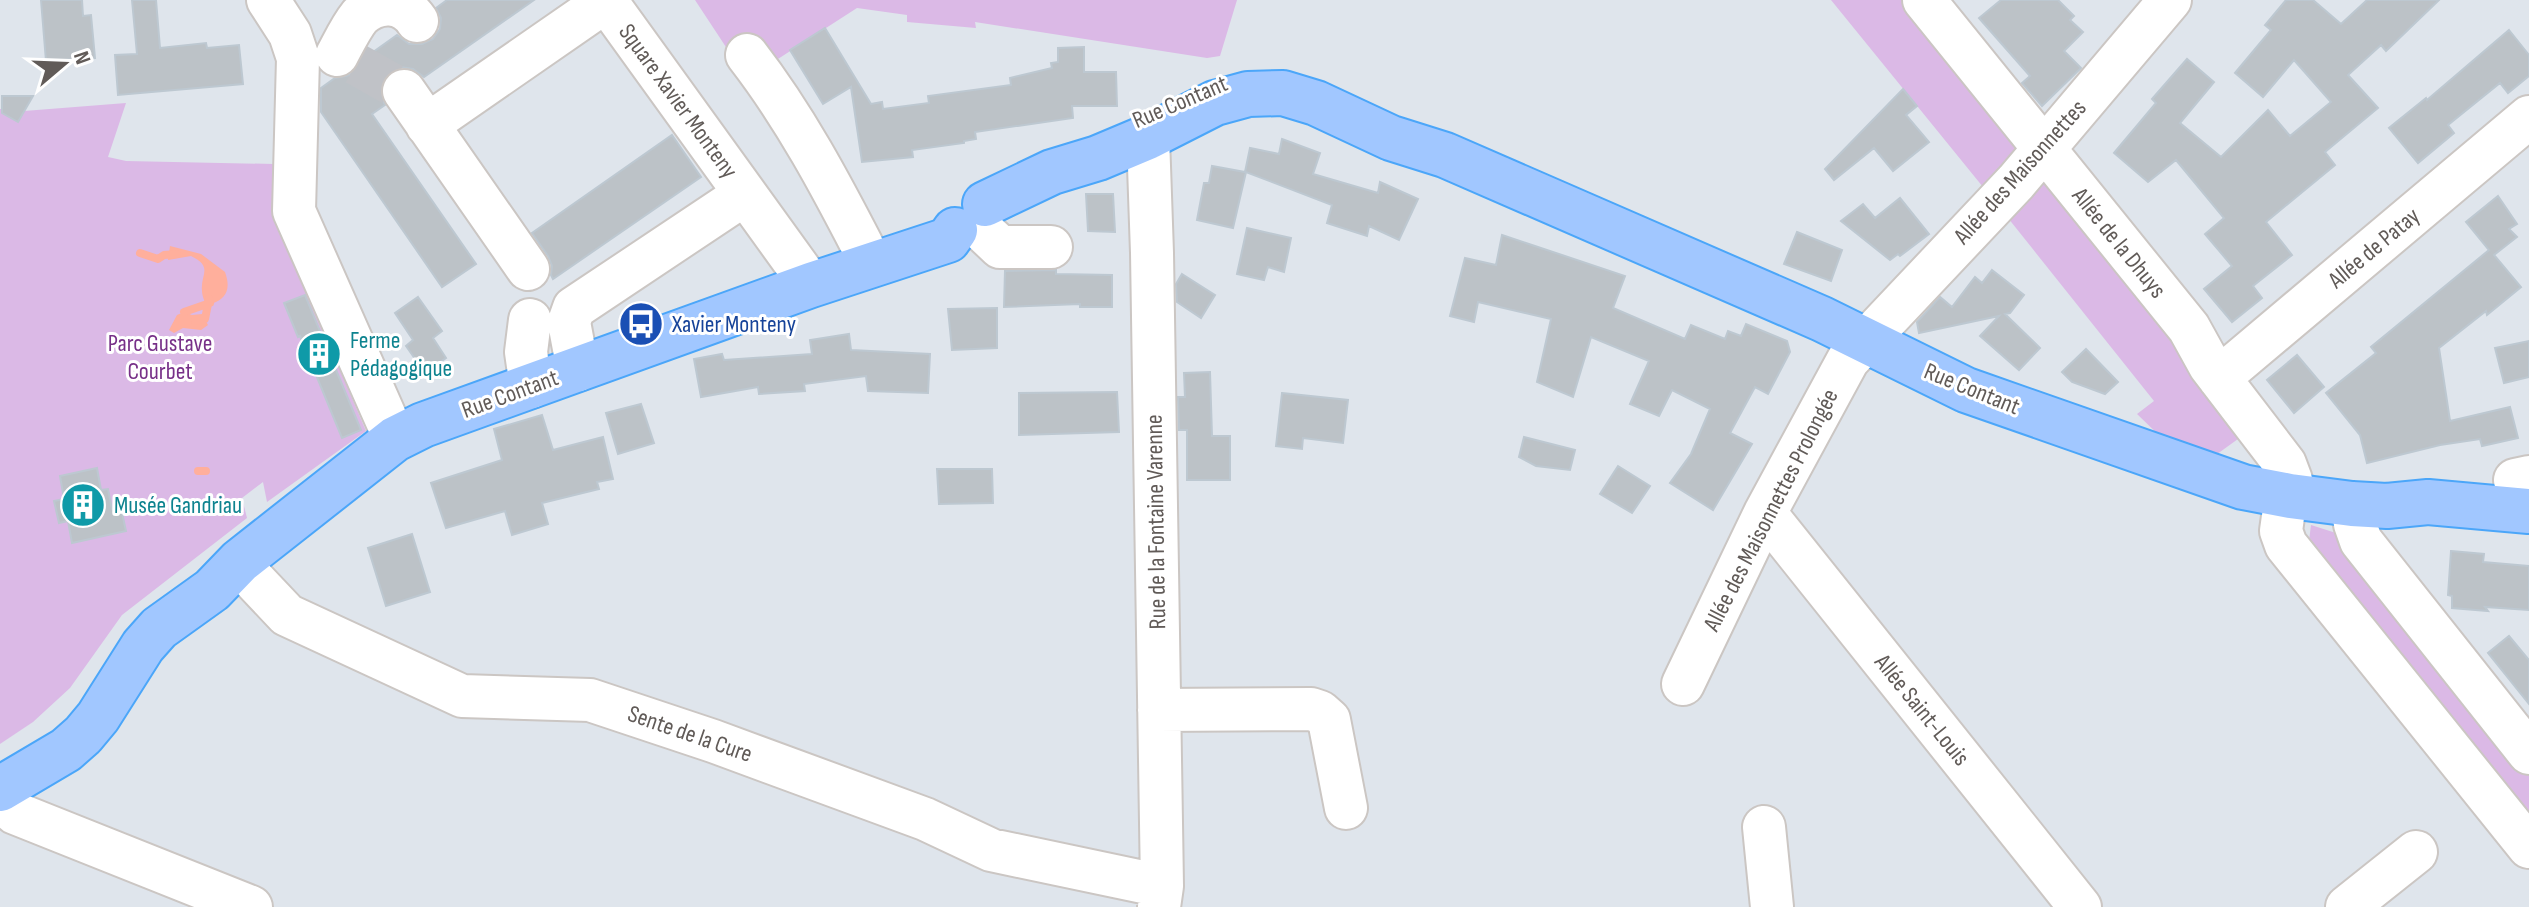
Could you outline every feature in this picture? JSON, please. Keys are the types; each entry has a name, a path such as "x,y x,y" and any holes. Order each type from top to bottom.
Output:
{"main road":[{"name":"Rue Contant","path":"0,792 66,750 83,735 143,646 159,628 212,590 240,561 395,439 423,425 531,387 575,353 966,219 1052,172 1091,141 1219,82 1257,74 1296,77 1400,123 1445,155"},
{"name":"Rue Contant","path":"1052,172 1098,158 1148,137 1215,103 1248,94 1283,93 1316,103 1391,138 1445,155 1865,340 1966,390 2243,487 2288,496 2387,506 2524,489"},
{"name":"Rue Contant","path":"802,273 948,240 966,219"},
{"name":"Rue Contant","path":"0,768 29,752 69,718 88,697 129,634 142,620 201,577 240,561"}],"street":[{"path":"268,0 290,34 298,58 294,211 395,439"},
{"name":"Allée de la Dhuys","path":"1924,0 2189,328 2199,350 2285,464 2291,480 2281,531 2286,545 2529,847"},
{"name":"Allée des Maisonnettes","path":"1865,340 2016,182 2170,0"},
{"path":"296,83 346,59 361,14 376,4 393,1 409,8 417,21"},
{"name":"Square Xavier Monteny","path":"528,269 416,108 606,1 802,273"},
{"path":"747,55 773,89 821,165 867,255"},
{"name":"Allée de Patay","path":"2219,378 2529,117"},
{"name":"Rue de la Fontaine Varenne","path":"1148,137 1160,896"},
{"name":"Rue Contant","path":"575,353 569,322 574,308 745,194"},
{"path":"966,219 1000,247 1051,247"},
{"path":"530,320 526,352 531,387"},
{"name":"Allée des Maisonnettes Prolongée","path":"1683,684 1765,513 1848,360 1865,340"},
{"path":"2352,504 2361,541 2529,753"},
{"name":"Allée Saint-Louis","path":"1765,513 2080,907"},
{"name":"Sente de la Cure","path":"240,561 287,615 462,696 590,700 713,741 925,819 991,850 1160,896"},
{"path":"1159,710 1311,709 1320,712 1329,720 1346,808"},
{"path":"0,792 15,813 251,907"},
{"path":"1764,827 1772,907"},
{"path":"2347,907 2416,852"}],"green space":[{"path":"695,0 1237,0 1220,56 1207,58 975,22 976,28 907,22 907,15 857,8 747,79"},
{"path":"1831,0 1926,0 2256,426 2195,470 2137,414 2154,401"},
{"name":"Parc Gustave Courbet","path":"126,103 108,157 126,161 274,164 275,217 366,431 267,502 263,482 242,498 247,518 122,615 70,688 33,722 0,744 0,109 24,111"},
{"path":"2311,525 2361,541 2529,753 2529,822 2309,541"}],"shaded area":[{"path":"170,246 201,254 225,272 228,283 226,292 211,304 209,310 202,293 202,264 191,256 168,260"},
{"path":"184,312 202,314 208,325 201,330 183,328 174,333 169,330 177,315"}],"building":[{"path":"41,0 82,0 83,16 91,15 95,58 46,61"},
{"path":"132,0 156,0 160,48 206,43 207,48 239,45 243,84 118,95 115,55 137,54"},
{"path":"447,0 534,0 424,77 413,69 401,67 390,72 382,82 380,94 385,105 372,114 476,264 442,287 321,112 321,88 335,78 350,75 362,60 397,35 409,44 422,44 433,39 440,29 441,18 436,8"},
{"path":"2001,0 2058,0 2074,16 2070,20 2083,32 2064,51 2081,68 2042,106 2022,83 2030,76 1979,18"},
{"path":"2286,0 2313,0 2341,24 2367,0 2439,0 2386,51 2381,45 2348,75 2378,108 2325,152 2335,165 2266,222 2292,255 2253,286 2262,298 2232,322 2204,289 2232,266 2205,234 2224,218 2176,160 2148,182 2114,153 2156,103 2152,99 2187,59 2214,82 2180,123 2221,157 2268,110 2290,136 2331,102 2294,60 2263,97 2235,73 2271,30 2265,25"},
{"path":"825,28 871,104 882,102 883,109 929,103 928,96 1011,85 1010,78 1052,68 1051,63 1058,62 1058,48 1084,47 1084,72 1116,72 1117,106 1072,106 1073,118 975,132 976,139 964,143 912,150 913,157 862,162 851,87 823,104 790,50"},
{"path":"2509,30 2529,55 2529,76 2508,93 2500,83 2448,125 2454,133 2418,163 2389,128"},
{"path":"1903,89 1917,106 1906,115 1929,142 1893,171 1874,148 1834,180 1825,169"},
{"path":"2,96 33,96 18,122 2,113"},
{"path":"672,135 701,177 553,279 548,256 532,233"},
{"path":"1282,139 1320,153 1313,174 1378,193 1380,182 1418,199 1399,240 1369,226 1367,236 1327,223 1332,205 1246,172 1233,228 1197,220 1204,183 1209,183 1212,166 1245,172 1250,148 1279,154"},
{"path":"1086,194 1113,194 1115,232 1088,231"},
{"path":"2498,196 2517,224 2509,229 2517,237 2494,255 2521,287 2439,348 2450,421 2510,407 2518,438 2482,446 2480,439 2440,445 2367,463 2360,435 2326,393 2376,353 2371,347 2489,250 2466,222"},
{"path":"1900,198 1929,234 1890,260 1841,221 1863,204 1875,218"},
{"path":"1247,228 1291,238 1284,272 1268,267 1264,280 1237,274"},
{"path":"1797,232 1842,250 1831,281 1784,264"},
{"path":"1502,235 1625,276 1613,308 1685,339 1691,325 1725,339 1728,331 1741,336 1746,324 1787,341 1790,352 1768,394 1755,387 1730,433 1752,444 1713,510 1670,483 1691,454 1710,409 1672,390 1659,416 1630,404 1649,361 1591,337 1573,397 1537,382 1551,319 1478,302 1474,322 1450,316 1465,258 1496,265"},
{"path":"1056,270 1056,274 1112,275 1112,307 1080,307 1080,304 1004,307 1005,271"},
{"path":"1992,270 2024,295 2010,313 2005,314 2040,348 2019,370 1980,336 1999,316 1919,333 1917,322 1940,297 1952,307 1975,277 1982,283"},
{"path":"1182,274 1215,295 1201,318 1177,302 1176,284"},
{"name":"Ferme Pédagogique","path":"305,295 361,430 342,438 284,303"},
{"path":"418,297 442,331 433,338 446,358 425,373 406,346 413,340 395,313"},
{"path":"997,308 997,348 952,350 948,309"},
{"path":"849,334 851,350 930,354 928,393 868,391 866,376 804,384 805,391 759,394 758,387 701,397 694,359 722,354 724,360 812,354 810,340"},
{"path":"2529,341 2529,377 2504,383 2495,348"},
{"path":"2086,349 2118,382 2105,394 2072,382 2062,372"},
{"path":"2297,355 2324,387 2294,413 2267,380"},
{"path":"1210,372 1212,436 1230,436 1230,480 1187,480 1187,430 1179,430 1178,397 1185,397 1184,373"},
{"path":"1117,392 1119,432 1019,435 1019,393"},
{"path":"1282,393 1348,400 1343,443 1303,438 1302,449 1276,446"},
{"path":"641,404 654,443 618,454 606,413"},
{"path":"542,415 553,450 603,437 613,479 597,482 599,489 542,503 548,524 512,535 505,511 446,528 431,483 502,460 494,429"},
{"path":"1524,437 1575,450 1570,470 1536,466 1519,457"},
{"path":"1618,466 1650,486 1632,513 1600,494"},
{"name":"Musée Gandriau","path":"97,468 101,490 108,489 112,509 121,508 126,531 72,543 68,521 59,523 54,501 64,499 60,476"},
{"path":"937,469 992,469 993,503 939,504"},
{"path":"412,534 430,592 386,606 368,548"},
{"path":"2451,551 2484,554 2483,562 2529,566 2529,610 2452,608 2452,596 2448,595"},
{"path":"2509,636 2529,660 2529,704 2488,653"}],"waterway":[{"path":"140,253 158,259 177,254"},
{"path":"195,321 205,319 209,299"},
{"path":"184,312 210,303"},
{"path":"198,471 206,471"},
{"path":"213,505 222,512"}],"tunnel":[{"path":"356,64 404,91"}],"place":[{"name":"Xavier Monteny","path":"641,324"},
{"name":"Ferme Pédagogique","path":"319,354"},
{"name":"Musée Gandriau","path":"83,505"}]}
